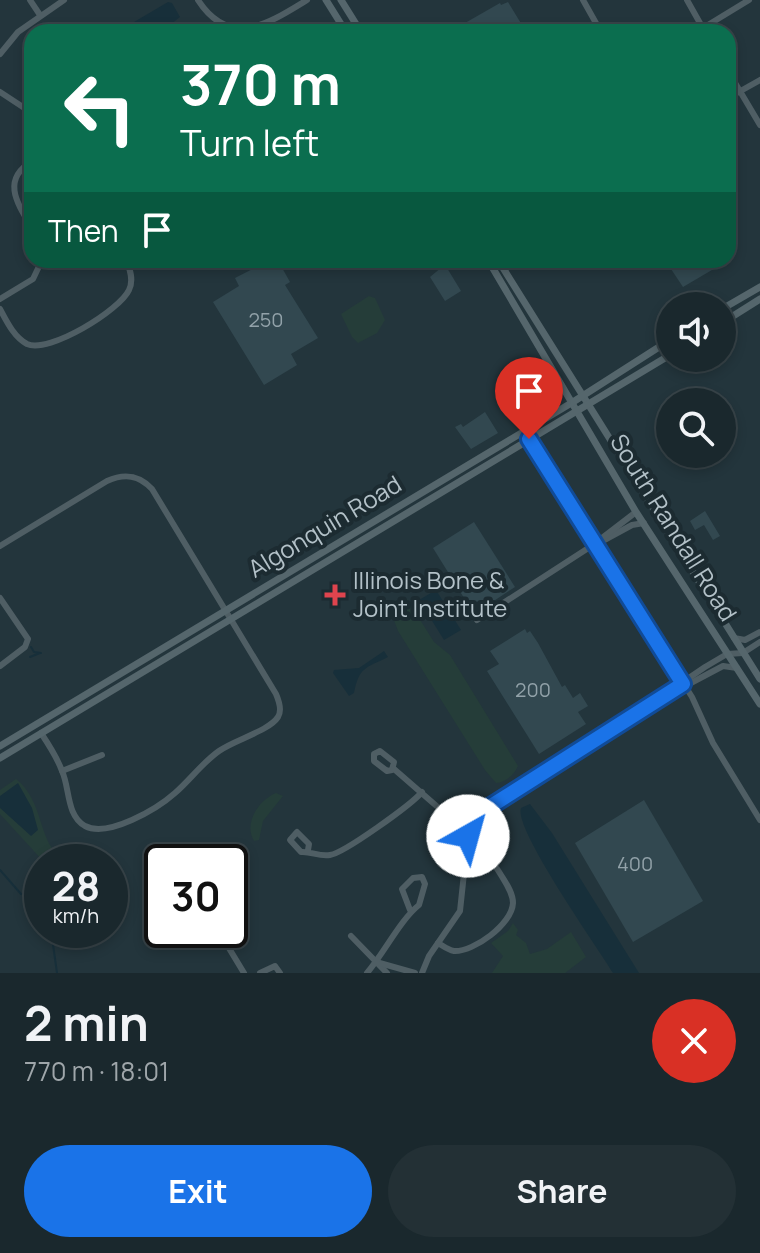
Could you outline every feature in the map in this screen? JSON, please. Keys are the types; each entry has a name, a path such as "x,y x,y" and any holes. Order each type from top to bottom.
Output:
{"main road":[{"path":"326,0 341,24"},
{"path":"341,0 356,24"},
{"name":"South Randall Road","path":"493,268 636,512 760,704"},
{"name":"South Randall Road","path":"503,268 760,679"},
{"path":"736,300 760,287"},
{"path":"736,314 760,299"},
{"name":"Algonquin Road","path":"0,746 656,349"},
{"path":"0,758 529,439 579,412 656,362"}],"street":[{"path":"30,0 40,15"},
{"path":"28,24 64,0"},
{"path":"198,0 214,19 228,24"},
{"path":"260,24 274,20 307,0"},
{"path":"583,0 596,24"},
{"path":"687,0 701,24"},
{"path":"713,24 749,0"},
{"path":"0,54 24,27"},
{"path":"736,93 760,80"},
{"path":"736,84 760,125"},
{"path":"0,92 24,108"},
{"path":"24,167 17,173 12,187 24,215"},
{"path":"0,299 33,279 38,268"},
{"path":"0,309 17,336 26,343 53,344 119,304 131,287 129,268"},
{"path":"529,439 683,684 713,743 760,820"},
{"path":"0,546 107,481 123,476 138,477 152,489 232,619 276,694 279,716 268,726 237,739 216,753 162,803 99,830 84,825 77,818 62,771 41,733"},
{"path":"477,620 593,545 636,512"},
{"path":"593,545 603,543 634,524 644,523"},
{"path":"0,598 28,639 25,647 0,666"},
{"path":"734,638 747,640 760,632"},
{"path":"422,973 460,911 470,827 480,813 683,684 686,679 727,654 743,653 760,642"},
{"path":"683,684 689,684 723,666 737,668"},
{"path":"62,771 102,755"},
{"path":"394,769 448,816 470,827"},
{"path":"308,850 319,855 339,853 402,812 422,792"},
{"path":"438,943 449,950 467,949 500,928 510,917 512,895 493,863 484,856 466,854"},
{"path":"367,973 403,926 410,910 417,907 425,881 422,877 415,876 402,889 410,910"},
{"path":"351,936 387,973"},
{"path":"228,948 244,973"},
{"path":"376,962 415,973"},
{"path":"260,973 275,966 280,973"}],"green space":[{"path":"369,296 375,298 385,320 377,333 358,343 341,314"},
{"path":"407,599 434,642 450,655 518,766 506,780 496,783 485,770 398,631 391,612 401,600"},
{"path":"16,779 25,788 50,844 28,844 0,814 0,790"},
{"path":"276,793 283,796 263,821 259,840 254,841 250,827 254,813"},
{"path":"513,923 518,930 516,935 526,943 530,954 547,949 571,932 586,957 565,973 492,973 503,956 491,943 508,931"}],"water":[{"path":"168,2 172,3 180,17 171,24 131,24"},
{"path":"436,590 461,630 444,640 419,600"},
{"path":"384,651 388,657 361,673 354,693 349,696 334,670 359,668"},
{"path":"18,783 32,808 38,830 31,836 0,808 0,796"},
{"path":"530,804 552,833 639,973 613,973 575,915 522,820 521,808"}],"building":[{"path":"508,2 521,24 463,24 500,3"},
{"path":"254,268 282,268 290,282 285,285 318,338 291,354 297,365 264,385 213,302 239,286 235,278"},
{"path":"441,268 447,268 461,291 445,301 430,277"},
{"path":"670,268 715,268 683,287"},
{"path":"485,412 498,433 471,449 455,427 461,424 463,427"},
{"path":"705,511 720,536 713,540 704,525 695,530 690,521"},
{"path":"474,522 515,587 474,614 433,548"},
{"path":"525,629 538,643 562,687 565,685 573,698 580,693 588,706 578,712 586,724 539,754 487,671 499,664 490,651"},
{"path":"644,800 703,901 633,942 575,843"}],"waterway":[{"path":"31,647 34,652 41,653"},
{"path":"30,657 40,653"},
{"path":"0,870 24,894"},
{"path":"54,948 57,973"}],"place":[{"name":"Illinois Bone & Joint Institute","path":"335,595"}],"route":[{"path":"468,836 474,819 480,813 683,684 529,439"}]}
